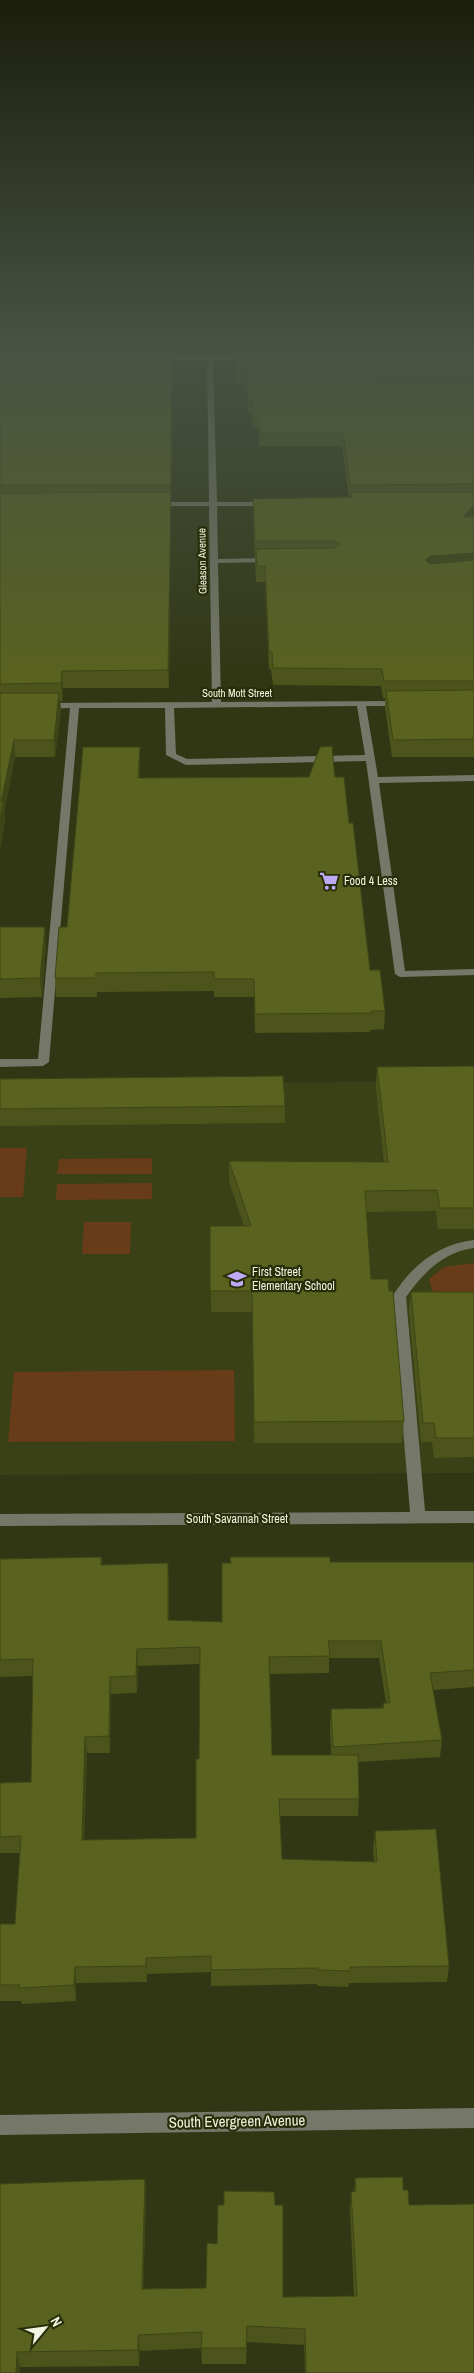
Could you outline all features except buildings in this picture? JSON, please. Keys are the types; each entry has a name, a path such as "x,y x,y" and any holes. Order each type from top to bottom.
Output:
{"street":[{"name":"Gleason Avenue","path":"211,457 216,704"},
{"path":"145,504 280,504"},
{"path":"214,561 278,560"},
{"path":"361,703 371,758 400,974 474,972"},
{"name":"South Mott Street","path":"38,706 408,703"},
{"path":"169,705 171,756 186,762 371,758"},
{"path":"0,1062 43,1062 75,706"},
{"path":"374,780 474,778"},
{"path":"418,1518 400,1297 410,1281 428,1262 452,1249 474,1244"},
{"name":"South Savannah Street","path":"0,1520 474,1517"},
{"name":"South Evergreen Avenue","path":"0,2125 474,2118"}],"shaded area":[{"name":"First Street Elementary School","path":"474,1081 474,1473 0,1475 0,1085"},
{"path":"0,1148 27,1148 23,1197 0,1197"},
{"path":"152,1158 152,1174 57,1174 59,1159"},
{"path":"152,1183 152,1199 56,1200 57,1184"},
{"path":"84,1222 131,1222 130,1254 82,1254"},
{"path":"474,1263 474,1304 456,1306 432,1290 429,1279 444,1267"},
{"path":"234,1370 235,1441 8,1442 14,1372"}],"place":[{"name":"Food 4 Less","path":"329,881"},
{"name":"First Street Elementary School","path":"237,1279"}]}
